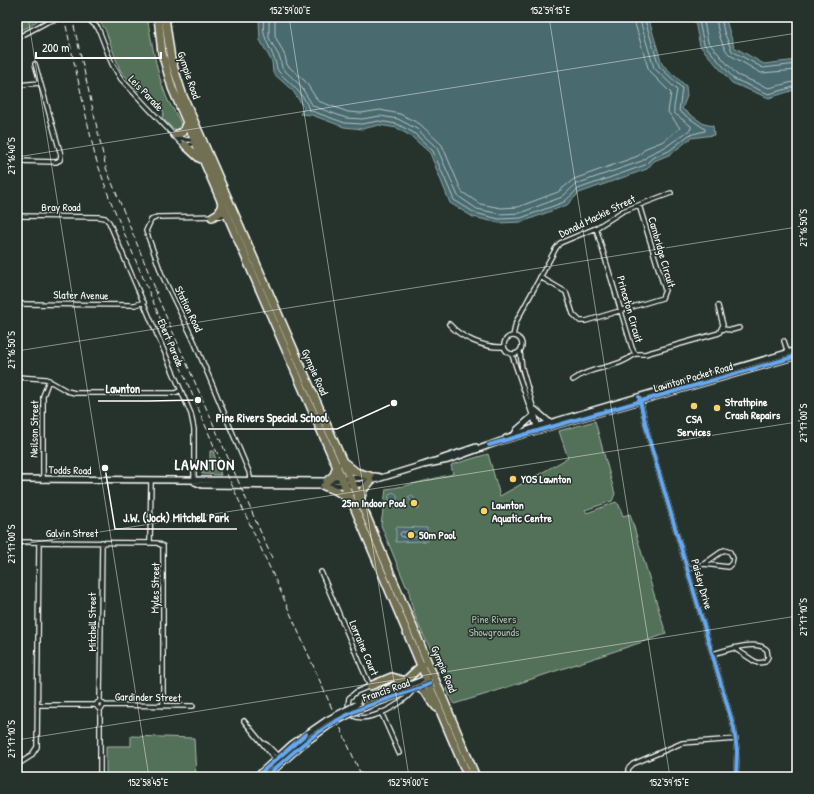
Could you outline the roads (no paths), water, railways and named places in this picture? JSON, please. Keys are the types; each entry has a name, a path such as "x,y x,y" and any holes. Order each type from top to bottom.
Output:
{"highway":[{"name":"Gympie Road","path":"158,17 160,43 166,69 187,122 199,140 204,160 222,202 232,214"},
{"name":"Gympie Road","path":"165,17 167,42 173,68 199,140 348,482 360,501 432,679 476,777"},
{"path":"176,136 183,132 187,122"},
{"path":"185,145 198,158 204,160"},
{"path":"212,217 220,212 222,202"},
{"path":"352,501 326,484 334,475 340,463 370,479 363,490 360,501"},
{"name":"Gympie Road","path":"348,482 352,501 422,665 432,679 442,714 468,777"},
{"path":"365,701 405,681 422,665"},
{"path":"370,686 392,677 405,681"},
{"path":"416,689 426,693 434,702 438,712 442,714"}],"main road":[{"name":"Lawnton Pocket Road","path":"788,356 797,350"},
{"name":"Lawnton Pocket Road","path":"348,482 380,477 424,465 430,466 538,429 788,356 797,356"},
{"name":"Lawnton Pocket Road","path":"502,441 516,434 538,429 550,423 640,399"},
{"path":"535,410 550,423"},
{"path":"516,434 517,430 532,417"},
{"name":"Todds Road","path":"17,479 194,481 202,485 251,483 326,484 348,482"},
{"name":"Francis Road","path":"357,707 416,689 432,679"},
{"name":"Francis Road","path":"256,777 302,736 357,707 365,701 432,679"},
{"name":"Francis Road","path":"266,777 328,722"}],"street":[{"path":"17,38 47,22 63,17"},
{"name":"Leis Parade","path":"86,17 98,28 112,64 120,79 176,136 178,140 185,145"},
{"path":"17,161 56,162 60,160 61,155 35,64"},
{"path":"17,85 40,83"},
{"path":"176,136 187,140 199,140"},
{"path":"185,145 199,140"},
{"name":"Donald Mackie Street","path":"513,336 516,322 558,245 596,228 623,211 672,193"},
{"name":"Cambridge Circuit","path":"540,277 566,292 573,314 580,321 660,300 665,294 639,205"},
{"name":"Station Road","path":"232,214 212,217 157,217 148,223 146,228 162,275 197,346 249,472 251,483"},
{"name":"Bray Road","path":"17,216 105,218"},
{"name":"Ebert Parade","path":"105,218 110,223 194,424 194,481"},
{"name":"Princeton Circuit","path":"596,228 635,354 646,354 716,334 722,329"},
{"name":"Slater Avenue","path":"17,304 136,305 144,302"},
{"path":"718,306 722,329 732,330 739,328"},
{"path":"449,324 458,333 485,345 504,347"},
{"path":"520,352 512,354 506,351 504,347 506,338 513,336 519,338 522,343 520,352 522,368 535,410 538,429"},
{"path":"784,341 788,356"},
{"path":"512,354 532,417 538,429"},
{"path":"573,380 581,374 628,360 635,354"},
{"path":"17,377 49,380 67,391 75,393 175,393 181,390"},
{"name":"Neilson Street","path":"43,480 43,396 49,380"},
{"name":"Paisley Drive","path":"640,399 649,439 713,654 736,739 736,777"},
{"path":"150,543 151,481"},
{"name":"Galvin Street","path":"17,542 150,543"},
{"path":"17,765 31,756 36,747 39,542"},
{"name":"Mitchell Street","path":"100,701 102,542"},
{"name":"Myles Street","path":"150,543 162,544 164,550 163,706"},
{"path":"688,569 704,564 724,550 730,552 733,558 732,563 728,567 704,564"},
{"name":"Lorraine Court","path":"321,572 370,686 356,692 349,698 350,709 353,716 364,719 381,712 404,701 416,689"},
{"path":"713,654 734,648 761,645 767,650 768,657 765,662 758,663 734,648"},
{"path":"37,705 96,705 100,701 104,705 100,709"},
{"path":"96,705 100,709 100,777"},
{"name":"Gardinder Street","path":"104,705 192,706"},
{"path":"381,712 399,753"},
{"path":"244,721 282,763"},
{"path":"629,777 628,769 633,764 682,743 736,739"}],"water":[{"path":"260,17 648,17 662,64 686,86 687,96 682,109 704,124 713,126 714,135 691,138 671,154 654,161 647,169 579,193 567,205 522,222 499,223 473,217 450,203 430,153 412,137 397,128 379,125 362,129 344,127 312,115 300,114 304,108 293,91 273,73 272,62 260,40"},
{"path":"694,17 725,17 734,47 764,64 797,60 797,89 769,98 732,83 700,46"},
{"path":"393,492 398,497 393,502 388,497"},
{"name":"25m Indoor Pool","path":"412,495 420,508 417,510 408,497"},
{"name":"50m Pool","path":"396,527 427,528 427,541 396,542"}],"railway":[{"path":"64,17 95,156 109,197 214,446 280,590 362,777"},
{"path":"72,17 106,168 157,293"},
{"path":"154,289 272,558"}],"place":[{"name":"Lawnton","path":"198,400"},
{"name":"Pine Rivers Special School","path":"394,403"},
{"name":"CSA Services","path":"694,406"},
{"name":"Strathpine Crash Repairs","path":"717,408"},
{"name":"J.W. (Jock) Mitchell Park","path":"105,468"},
{"name":"YOS Lawnton","path":"513,479"},
{"name":"25m Indoor Pool","path":"414,503"},
{"name":"Lawnton Aquatic Centre","path":"484,511"},
{"name":"50m Pool","path":"411,535"}],"district":[{"name":"LAWNTON","path":"205,465"}],"park label":[{"name":"Pine Rivers Showgrounds","path":"494,625"}]}
